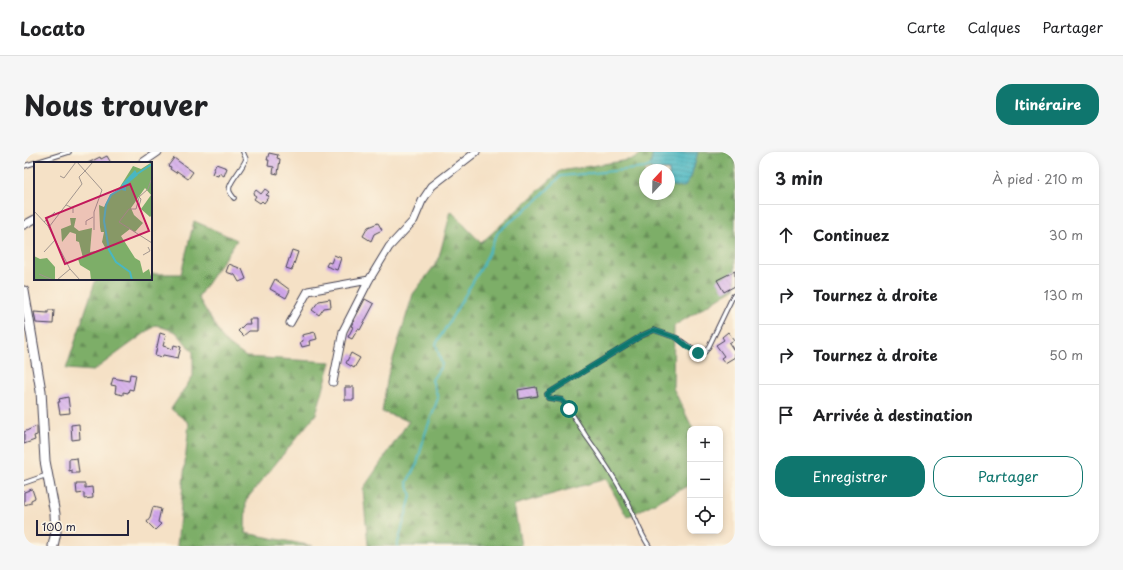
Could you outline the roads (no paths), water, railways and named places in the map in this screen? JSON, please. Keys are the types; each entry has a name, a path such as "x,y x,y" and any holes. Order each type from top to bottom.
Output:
{"street":[{"path":"143,162 158,152"},
{"path":"333,382 343,331 369,280 389,247 414,220 422,201 432,186 476,152"},
{"path":"24,225 34,220"},
{"path":"290,323 308,291 369,280"},
{"path":"24,291 30,334 41,391 44,448 55,514 56,532 54,546"}],"lane":[{"path":"37,162 69,152"},
{"path":"234,198 229,192 230,186 245,163 246,159 242,152"},
{"path":"24,166 34,163"},
{"path":"649,546 642,536 626,499 608,467 562,400 548,398 547,394 641,336 654,330 677,338 698,353 705,352 710,346 726,310 733,296 735,295"},
{"path":"24,483 48,474"}],"water":[{"path":"653,152 698,152 691,177 684,187 675,186 675,164 651,164"}],"waterway":[{"path":"397,546 411,496 407,482 417,464 425,434 438,398 432,380 442,365 436,344 483,265 498,232 537,200 561,176 639,169"}]}
